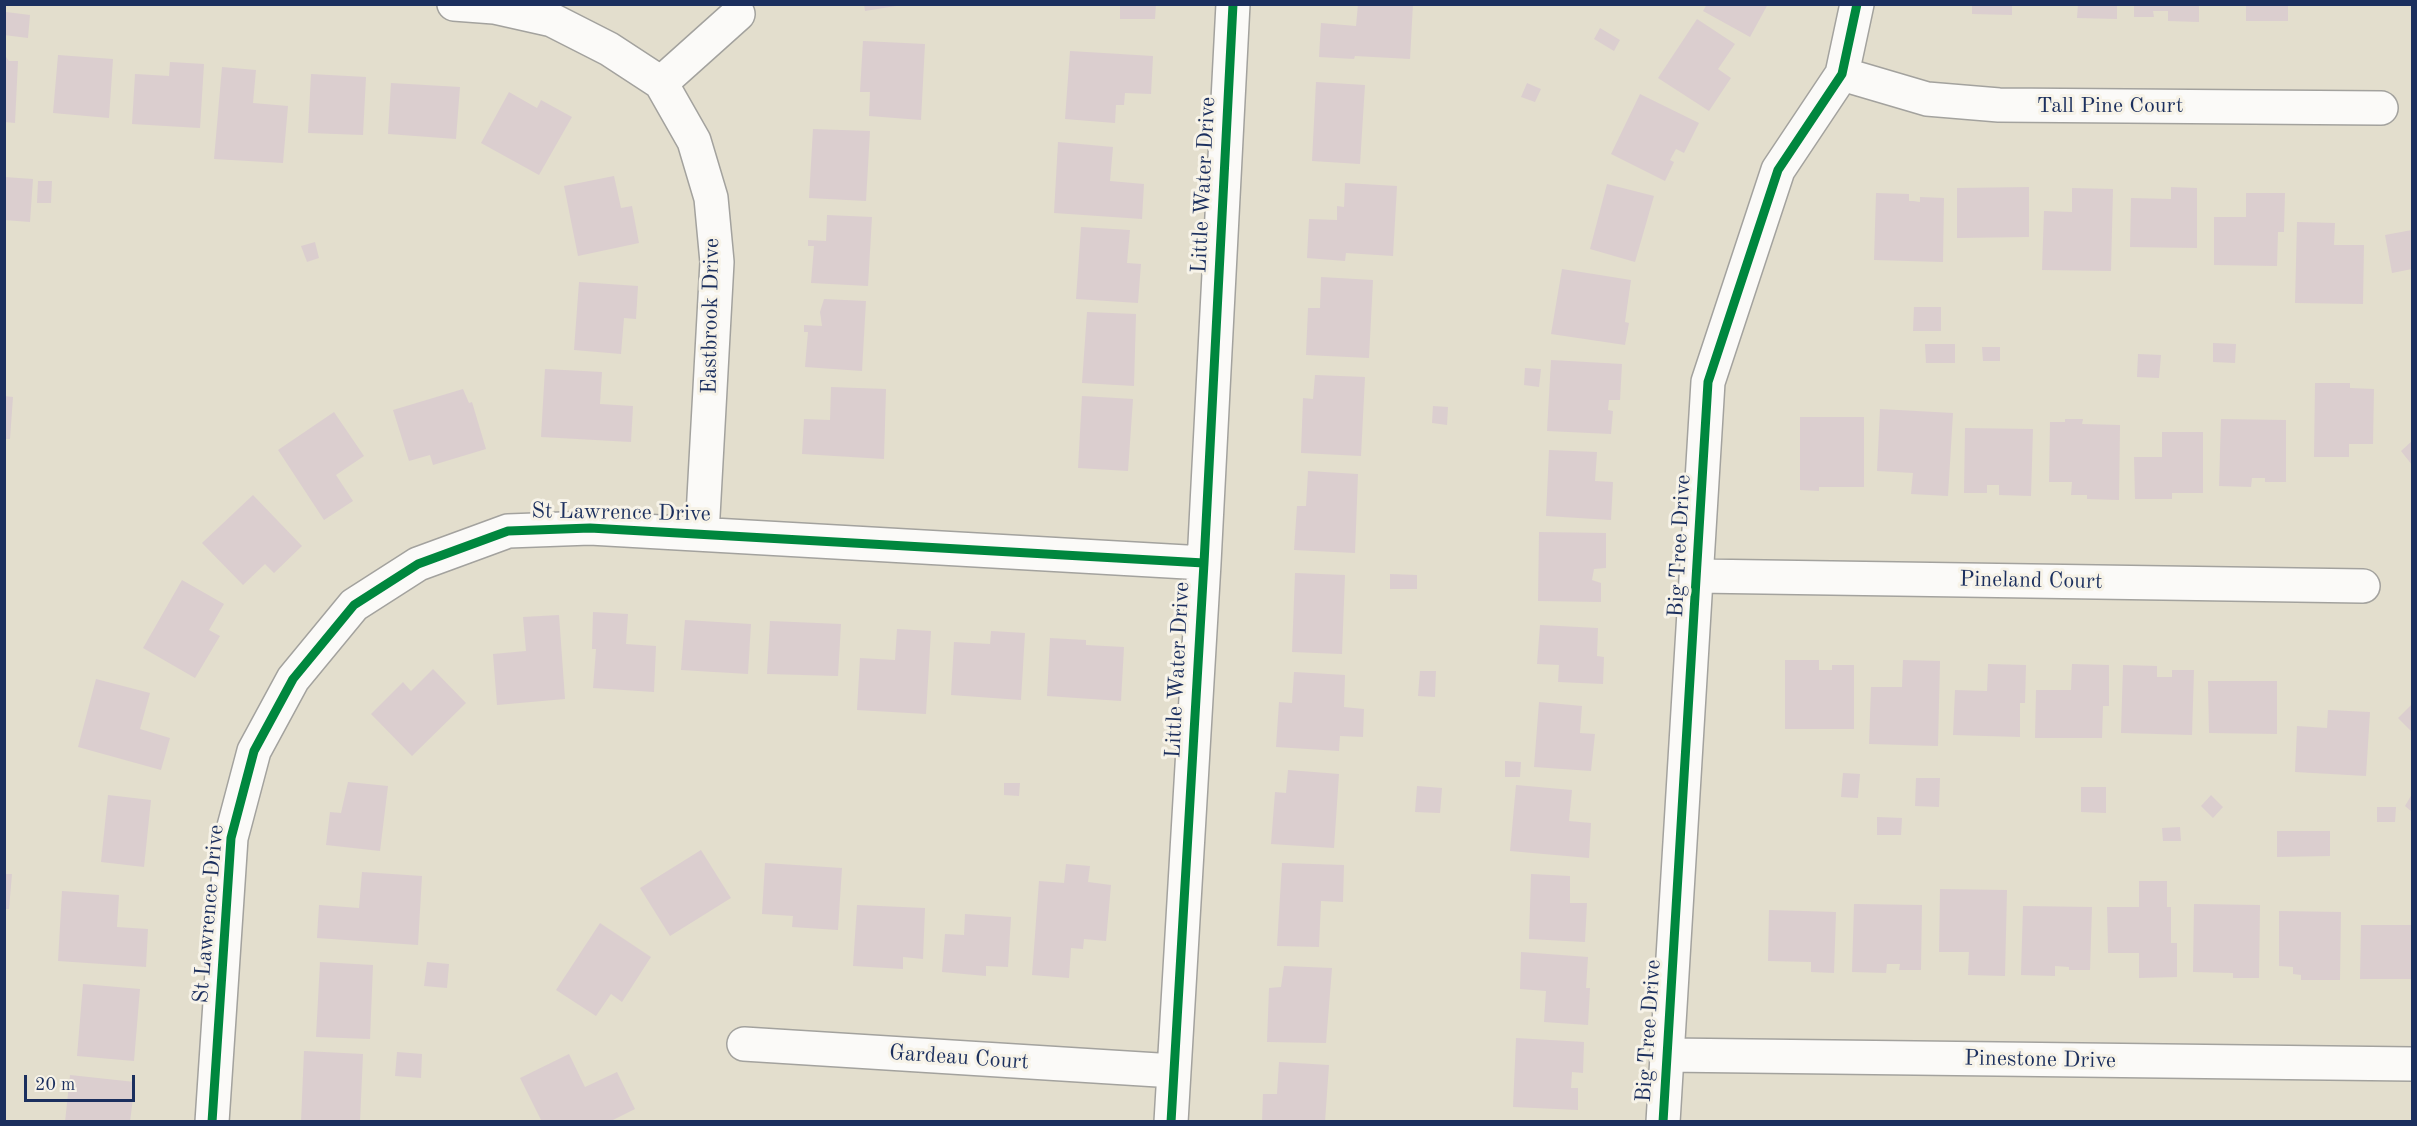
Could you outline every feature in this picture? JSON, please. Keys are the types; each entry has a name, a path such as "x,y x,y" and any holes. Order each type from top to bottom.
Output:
{"street":[{"name":"Eastbrook Drive","path":"454,4 494,7 552,20 609,49 661,84 694,141 711,198 717,262 702,534"},
{"name":"Little Water Drive","path":"1171,1122 1204,563 1233,4"},
{"name":"Big Tree Drive","path":"1663,1122 1708,382 1778,170 1842,74 1857,4"},
{"path":"661,84 738,14"},
{"name":"Tall Pine Court","path":"1842,74 1927,99 1999,105 2381,108"},
{"name":"St Lawrence Drive","path":"212,1122 231,838 254,751 293,679 354,605 418,564 508,531 590,528 1204,563"},
{"name":"Pineland Court","path":"1698,576 2363,586"},
{"name":"Gardeau Court","path":"744,1044 1174,1071"},
{"name":"Pinestone Drive","path":"1667,1055 2412,1064"}],"building":[{"path":"864,4 896,4 896,6 865,11"},
{"path":"1120,4 1156,4 1155,19 1120,19"},
{"path":"1358,4 1413,4 1410,59 1319,57 1321,23 1356,26"},
{"path":"1707,4 1768,4 1750,37 1703,11"},
{"path":"1972,4 2012,4 2012,15 1972,14"},
{"path":"2078,4 2117,4 2117,19 2077,18"},
{"path":"2134,4 2199,4 2199,22 2168,21 2168,11 2153,11 2154,17 2134,17"},
{"path":"2246,4 2288,4 2288,21 2246,21"},
{"path":"6,12 30,15 28,38 4,35"},
{"path":"1697,19 1735,44 1718,69 1731,78 1709,111 1658,78"},
{"path":"1600,28 1620,40 1614,51 1594,39"},
{"path":"863,41 925,44 921,120 869,116 870,92 860,92"},
{"path":"1070,51 1153,56 1151,94 1125,93 1124,105 1116,105 1115,123 1065,119"},
{"path":"4,54 9,61 18,61 15,123 4,122"},
{"path":"58,55 113,59 109,118 53,113"},
{"path":"170,62 204,64 200,128 132,124 135,74 169,76"},
{"path":"222,67 256,70 253,103 288,106 283,163 214,159"},
{"path":"311,74 366,77 363,135 308,133"},
{"path":"1316,82 1365,85 1360,164 1312,161"},
{"path":"391,83 460,87 456,139 388,134"},
{"path":"1527,83 1541,89 1535,102 1521,97"},
{"path":"509,92 537,108 541,100 572,117 539,175 481,143"},
{"path":"1640,94 1699,123 1684,153 1676,149 1670,160 1674,162 1665,181 1611,154"},
{"path":"813,129 870,131 866,201 809,198"},
{"path":"1058,142 1113,147 1110,181 1144,184 1142,219 1054,213"},
{"path":"614,176 621,208 632,206 639,243 578,256 564,186"},
{"path":"4,177 33,179 30,222 4,220"},
{"path":"38,181 52,181 51,203 37,203"},
{"path":"1345,183 1397,186 1393,256 1346,253 1345,261 1307,258 1309,219 1337,220 1337,206 1344,207"},
{"path":"1607,184 1654,196 1635,262 1590,249"},
{"path":"2029,187 2029,237 1957,238 1957,188"},
{"path":"2171,187 2197,188 2197,248 2130,247 2131,198 2171,199"},
{"path":"2072,188 2113,189 2111,271 2042,270 2044,211 2072,212"},
{"path":"1876,193 1909,194 1909,201 1920,202 1920,197 1944,198 1943,262 1874,260"},
{"path":"2246,193 2285,193 2284,232 2278,232 2277,266 2214,265 2214,217 2246,217"},
{"path":"827,215 872,217 868,286 811,283 814,246 808,246 808,240 826,241"},
{"path":"2297,222 2335,223 2334,245 2364,245 2363,304 2295,303"},
{"path":"1081,227 1130,230 1127,263 1141,264 1138,303 1076,299"},
{"path":"2412,230 2412,269 2392,273 2385,235"},
{"path":"315,242 319,258 307,262 301,246"},
{"path":"1562,269 1631,280 1625,322 1629,323 1625,345 1551,334"},
{"path":"1321,277 1373,280 1369,358 1306,355 1308,308 1320,308"},
{"path":"579,282 638,286 636,319 624,318 621,354 574,350"},
{"path":"824,299 866,301 862,371 805,367 808,332 804,332 804,325 822,326 820,312"},
{"path":"1914,307 1941,307 1941,331 1913,331"},
{"path":"1087,312 1136,314 1134,386 1082,383"},
{"path":"2213,343 2236,344 2235,363 2213,362"},
{"path":"1925,344 1955,344 1955,363 1926,363"},
{"path":"1982,347 2000,347 2000,361 1983,361"},
{"path":"2138,354 2161,355 2159,378 2137,377"},
{"path":"1551,360 1622,364 1620,400 1609,400 1608,410 1613,411 1611,434 1547,431"},
{"path":"1525,368 1541,369 1539,387 1524,385"},
{"path":"545,369 602,372 600,404 633,406 631,442 541,437"},
{"path":"1315,375 1365,377 1361,456 1301,453 1303,398 1313,399"},
{"path":"2315,383 2350,383 2350,388 2374,389 2373,444 2349,444 2349,457 2314,457"},
{"path":"831,387 886,389 884,459 802,454 804,419 830,420"},
{"path":"463,389 469,403 472,402 486,449 433,465 430,455 409,461 393,410"},
{"path":"4,396 13,397 10,439 4,439"},
{"path":"1082,396 1133,399 1128,471 1078,468"},
{"path":"1433,406 1448,407 1447,425 1432,423"},
{"path":"1880,409 1953,413 1948,496 1911,494 1913,473 1877,471"},
{"path":"334,412 364,456 336,475 353,501 324,520 278,450"},
{"path":"1800,417 1864,417 1864,487 1819,487 1819,491 1800,490"},
{"path":"2065,419 2083,419 2082,424 2120,425 2119,500 2087,499 2087,495 2071,495 2072,482 2049,482 2050,422 2065,422"},
{"path":"2221,419 2286,420 2286,482 2265,482 2265,478 2252,478 2251,487 2219,486"},
{"path":"1965,428 2033,429 2031,496 1999,495 1999,485 1987,485 1987,493 1964,493"},
{"path":"2162,432 2203,432 2203,493 2172,493 2172,499 2135,499 2134,457 2162,457"},
{"path":"2412,441 2412,465 2401,451"},
{"path":"1549,450 1597,452 1595,481 1613,482 1611,520 1546,516"},
{"path":"1308,471 1358,474 1355,553 1294,550 1297,506 1306,506"},
{"path":"253,495 302,546 274,573 265,564 243,585 202,543"},
{"path":"1539,532 1606,533 1606,568 1594,569 1592,580 1601,583 1601,602 1538,601"},
{"path":"1295,573 1345,575 1342,654 1292,652"},
{"path":"1390,574 1417,575 1417,589 1390,589"},
{"path":"182,580 224,604 209,630 220,636 195,678 143,648"},
{"path":"593,612 628,614 626,644 656,646 654,692 593,688 596,649 592,649"},
{"path":"559,615 565,699 497,705 493,654 526,651 523,617"},
{"path":"685,620 751,624 748,674 681,670"},
{"path":"770,621 841,624 838,676 767,674"},
{"path":"1540,625 1598,628 1597,656 1604,657 1603,684 1558,682 1559,665 1537,664"},
{"path":"897,629 931,631 926,714 857,710 860,658 895,660"},
{"path":"991,631 1025,633 1021,700 951,695 954,642 990,644"},
{"path":"1050,638 1086,640 1086,645 1124,647 1121,701 1047,696"},
{"path":"1785,660 1819,660 1819,670 1832,670 1832,665 1854,665 1854,729 1785,729"},
{"path":"1903,660 1940,661 1938,746 1869,744 1871,687 1902,687"},
{"path":"1988,664 2026,665 2025,703 2020,703 2020,737 1953,735 1955,690 1987,691"},
{"path":"2072,664 2109,665 2109,706 2103,706 2102,738 2035,738 2036,690 2071,690"},
{"path":"2123,665 2157,666 2157,677 2172,677 2172,670 2194,670 2192,735 2121,733"},
{"path":"433,669 466,703 412,756 371,714 403,682 411,691"},
{"path":"1420,671 1436,671 1435,697 1418,696"},
{"path":"1294,672 1345,675 1344,707 1364,709 1363,737 1340,736 1339,751 1276,747 1279,702 1292,703"},
{"path":"96,679 150,693 140,729 170,738 161,770 78,747"},
{"path":"2208,681 2277,681 2277,734 2209,733"},
{"path":"1539,702 1582,706 1580,733 1595,734 1591,771 1534,767"},
{"path":"2412,704 2412,732 2398,718"},
{"path":"2328,710 2370,712 2366,776 2295,772 2297,726 2327,728"},
{"path":"1505,761 1521,762 1520,777 1505,777"},
{"path":"1288,770 1339,774 1334,848 1271,844 1275,792 1286,793"},
{"path":"1843,773 1860,774 1858,798 1841,797"},
{"path":"1916,778 1940,778 1939,807 1915,806"},
{"path":"348,782 388,786 380,851 326,845 330,812 341,813"},
{"path":"1004,783 1020,783 1019,796 1004,795"},
{"path":"1516,785 1572,790 1569,821 1591,823 1589,858 1510,851"},
{"path":"1417,786 1442,788 1440,813 1415,812"},
{"path":"2081,787 2106,787 2106,813 2081,812"},
{"path":"2412,794 2412,812 2405,806"},
{"path":"108,795 151,800 144,867 101,862"},
{"path":"2211,795 2223,807 2213,818 2201,806"},
{"path":"2377,807 2396,807 2395,822 2377,822"},
{"path":"1877,817 1902,818 1901,835 1877,835"},
{"path":"2180,827 2181,841 2163,841 2162,828"},
{"path":"2277,831 2330,831 2330,856 2277,857"},
{"path":"701,850 731,898 670,936 640,888"},
{"path":"765,863 842,868 838,930 792,927 793,916 762,914"},
{"path":"1282,863 1344,865 1343,902 1321,901 1319,947 1277,946"},
{"path":"1066,864 1090,866 1088,882 1111,885 1106,941 1084,939 1083,949 1071,948 1069,978 1032,975 1039,881 1064,883"},
{"path":"362,872 422,876 418,945 317,938 319,905 359,908"},
{"path":"4,874 12,874 9,909 4,909"},
{"path":"1531,874 1570,876 1570,903 1587,903 1585,942 1529,939"},
{"path":"2139,881 2167,881 2167,907 2171,907 2171,943 2177,943 2177,977 2139,978 2139,953 2108,953 2107,907 2139,907"},
{"path":"1940,889 2007,890 2005,976 1968,975 1969,952 1939,952"},
{"path":"62,891 119,895 117,927 148,929 146,967 58,961"},
{"path":"1854,904 1922,905 1921,970 1899,970 1900,964 1887,964 1886,973 1852,972"},
{"path":"2194,904 2260,905 2259,978 2233,978 2233,973 2193,972"},
{"path":"857,905 925,908 923,959 903,957 903,969 853,966"},
{"path":"2023,906 2092,907 2090,970 2069,970 2069,967 2055,966 2055,976 2021,975"},
{"path":"1769,910 1836,912 1834,973 1811,972 1811,962 1768,961"},
{"path":"2279,911 2341,912 2340,980 2301,980 2301,975 2293,974 2293,967 2279,966"},
{"path":"965,914 1011,917 1008,967 986,966 986,976 942,972 945,934 964,935"},
{"path":"600,923 651,957 622,1002 611,994 596,1016 556,990"},
{"path":"2361,925 2412,925 2412,979 2360,979"},
{"path":"1521,952 1588,957 1586,988 1590,988 1588,1025 1544,1022 1546,991 1520,989"},
{"path":"320,962 373,965 370,1039 316,1037"},
{"path":"427,962 449,964 447,988 424,986"},
{"path":"1284,966 1332,968 1326,1043 1267,1042 1269,988 1281,987"},
{"path":"83,984 140,989 134,1061 77,1056"},
{"path":"1516,1038 1584,1042 1583,1073 1572,1072 1571,1088 1578,1088 1578,1110 1513,1107"},
{"path":"304,1051 363,1054 360,1122 301,1122"},
{"path":"397,1052 422,1054 421,1078 395,1076"},
{"path":"569,1054 585,1087 617,1072 635,1109 609,1122 594,1120 542,1122 520,1078"},
{"path":"1279,1062 1329,1065 1325,1122 1262,1122 1263,1094 1277,1094"},
{"path":"70,1075 135,1082 130,1122 65,1122"}],"cycle path":[{"path":"1171,1122 1204,563 1233,4"},
{"path":"1663,1122 1708,382 1778,170 1842,74 1857,4"},
{"path":"212,1122 231,838 254,751 293,679 354,605 418,564 508,531 590,528 1204,563"}]}
